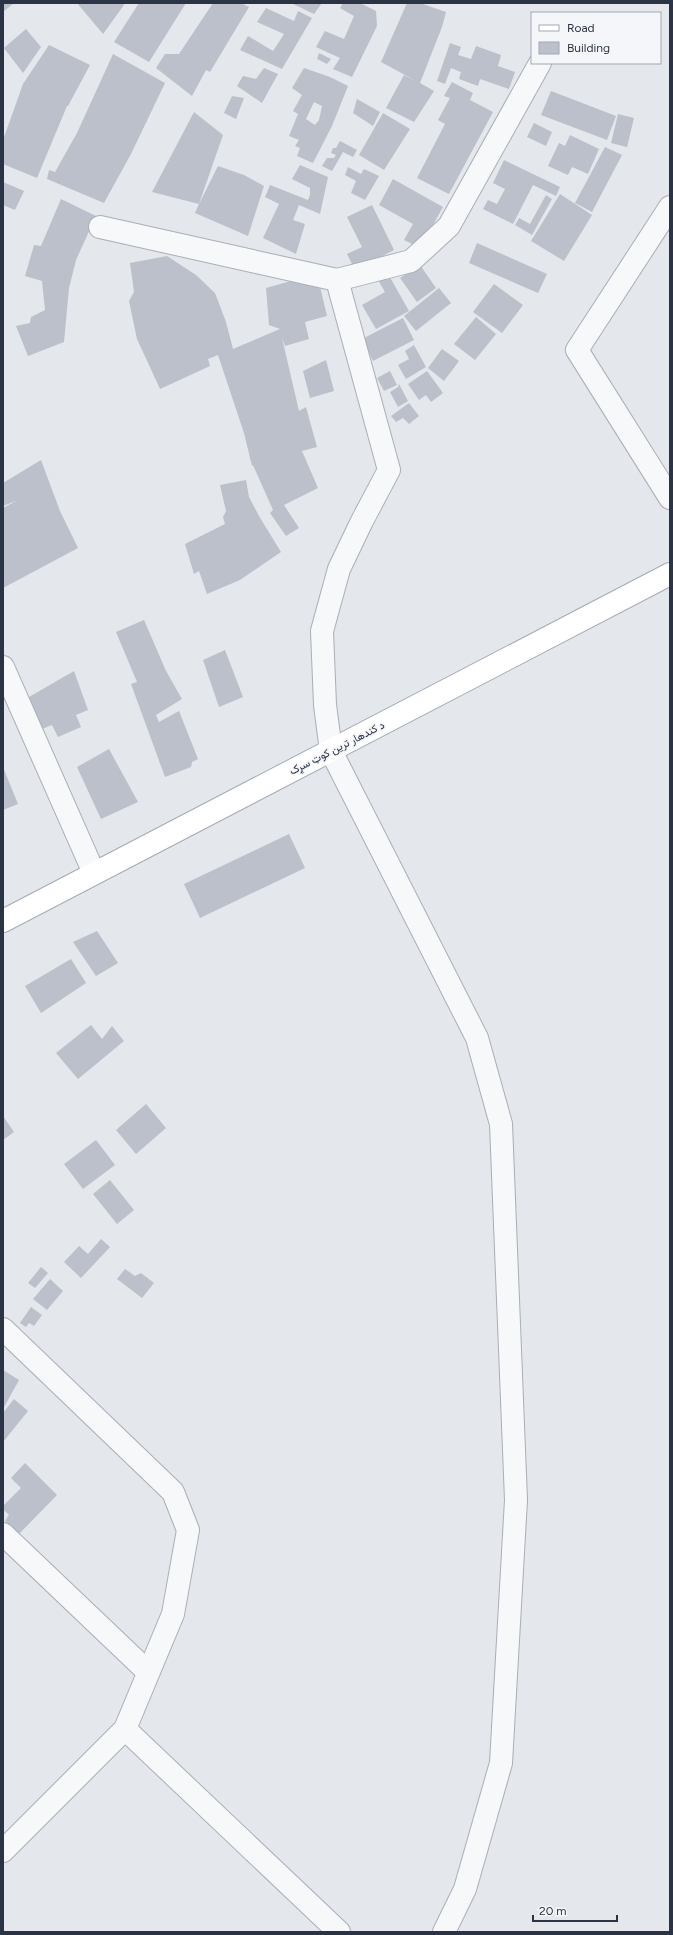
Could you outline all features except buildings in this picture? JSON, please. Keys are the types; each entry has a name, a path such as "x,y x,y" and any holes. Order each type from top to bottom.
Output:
{"main road":[{"name":"د کندهار ترين کوټ سړک","path":"3,921 331,752 670,574"}],"street":[{"path":"100,227 337,280 411,261 449,226 540,64"},
{"path":"670,207 578,350 670,498"},
{"path":"337,280 389,470 362,521 339,570 322,631 325,705 331,752 477,1038 501,1124 516,1500 501,1763 465,1889 444,1932"},
{"path":"3,667 94,873"},
{"path":"3,1329 173,1492 188,1530 173,1614 125,1729 3,1851"},
{"path":"3,1534 148,1672"},
{"path":"125,1729 328,1928"}]}
